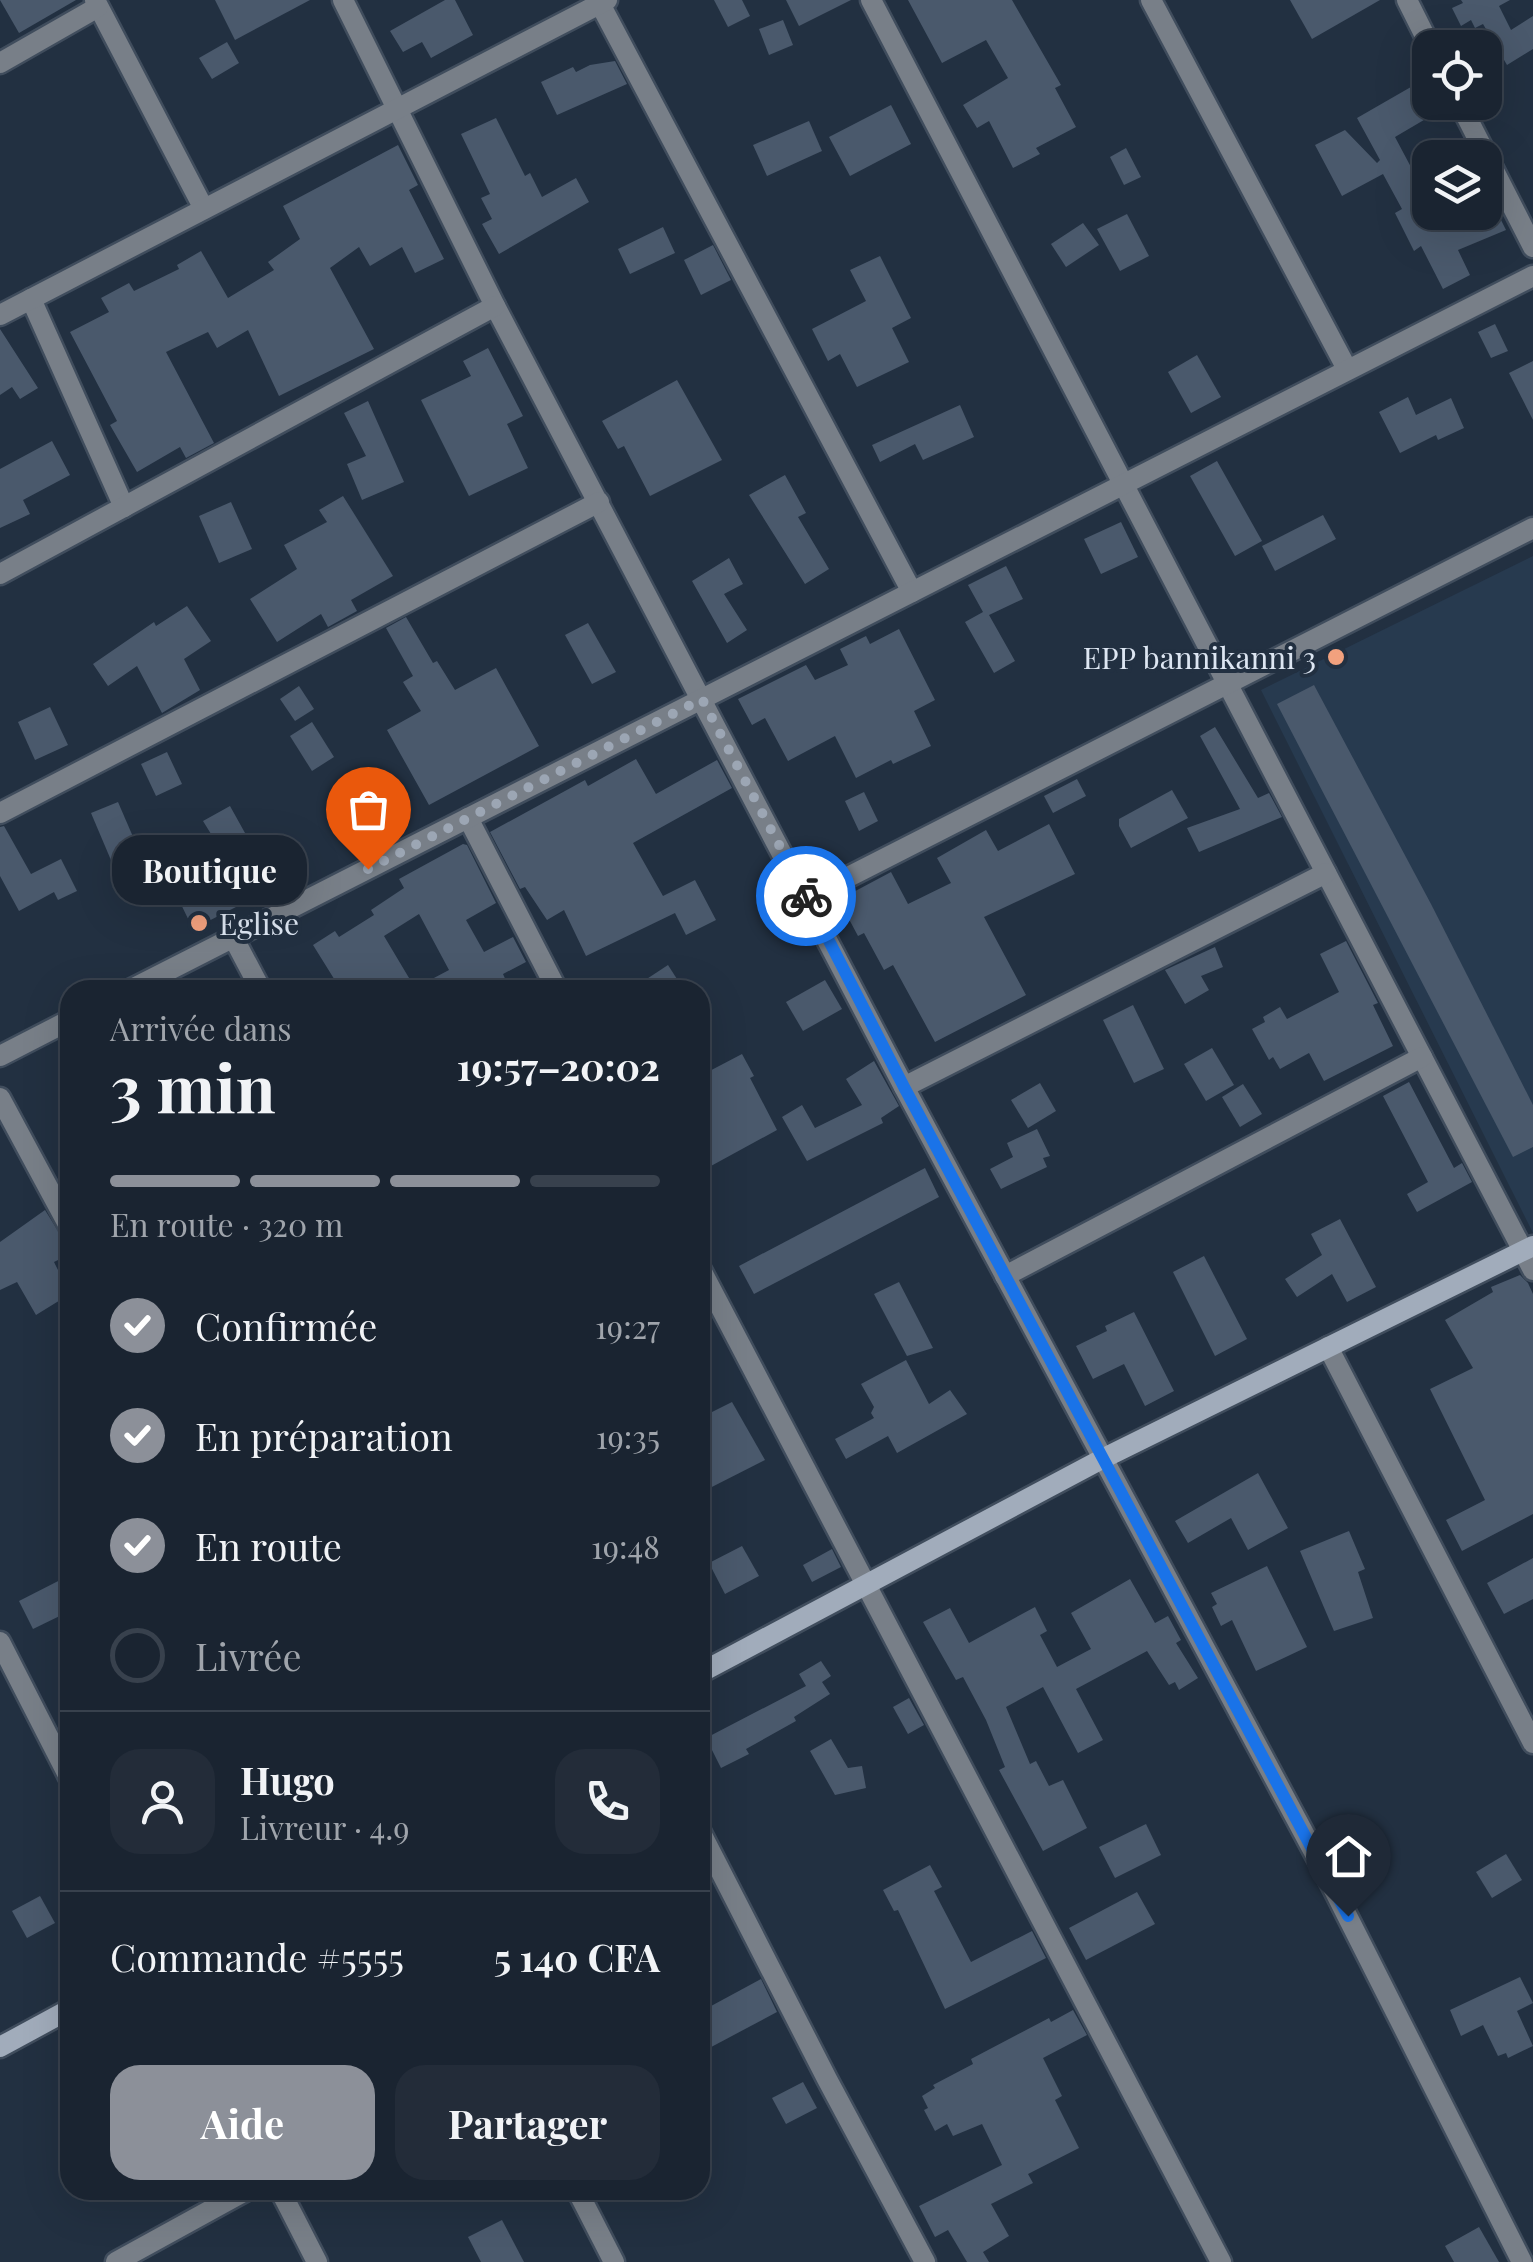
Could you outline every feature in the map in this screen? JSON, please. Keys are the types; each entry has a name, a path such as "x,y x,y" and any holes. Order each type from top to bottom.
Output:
{"street":[{"path":"342,0 495,306 904,1087 1330,1882 1522,2262"},
{"path":"710,1668 1102,1459 1328,1347 1530,1256 1422,1057 871,0"},
{"path":"1152,0 1348,369"},
{"path":"1407,0 1422,30"},
{"path":"0,315 602,1 912,592"},
{"path":"0,63 97,3 204,209"},
{"path":"1468,120 1533,247"},
{"path":"150,980 1533,276"},
{"path":"31,299 124,507"},
{"path":"0,574 495,306"},
{"path":"0,813 599,502"},
{"path":"807,898 1533,528"},
{"path":"468,818 551,980"},
{"path":"904,1087 1326,874"},
{"path":"233,938 255,980"},
{"path":"0,1056 60,1025"},
{"path":"1005,1276 1422,1057"},
{"path":"0,1098 60,1209"},
{"path":"710,1287 1222,2262"},
{"path":"1328,1347 1533,1743"},
{"path":"0,1642 60,1759"},
{"path":"710,1851 925,2262"},
{"path":"0,2047 60,2014"},
{"path":"116,2262 229,2200"},
{"path":"285,2200 317,2262"},
{"path":"582,2200 614,2262"}],"shaded area":[{"path":"1533,556 1533,1233 1261,690"}],"building":[{"path":"0,0 76,0 19,33"},
{"path":"215,0 310,0 235,40"},
{"path":"445,0 455,0 473,35 431,58 422,42 403,52 390,31"},
{"path":"714,0 742,0 750,16 728,27"},
{"path":"786,0 851,0 799,26"},
{"path":"908,0 1012,0 1061,85 1055,88 1076,127 1036,148 1040,154 1013,168 989,121 977,128 963,105 1008,78 986,40 942,63"},
{"path":"1290,0 1380,0 1312,39"},
{"path":"1461,0 1510,0 1499,6 1511,30 1533,16 1533,49 1507,65 1502,56 1502,30 1487,30 1483,24 1475,28 1471,20 1461,26 1452,8 1463,3"},
{"path":"783,20 793,45 769,55 759,29"},
{"path":"227,42 239,63 212,79 199,58"},
{"path":"615,61 627,84 557,115 541,82 573,67 576,72"},
{"path":"1412,86 1412,120 1424,120 1395,137 1412,169 1412,230 1502,230 1502,222 1506,230 1458,250 1470,275 1443,289 1421,246 1414,251 1395,213 1402,209 1383,174 1342,196 1315,145 1345,130 1377,163 1380,160 1357,118"},
{"path":"891,105 911,144 850,176 829,137"},
{"path":"496,118 525,176 530,173 542,197 576,178 589,202 499,254 482,224 492,219 481,198 490,194 461,134"},
{"path":"809,121 822,151 767,176 753,145"},
{"path":"398,145 418,185 409,190 444,259 415,273 402,247 370,266 359,247 330,268 374,349 279,396 248,330 217,348 208,332 166,352 214,443 186,458 180,447 137,472 110,425 117,421 70,332 109,312 101,298 129,283 134,291 179,269 177,265 201,251 228,298 274,270 268,262 300,239 283,206"},
{"path":"1126,148 1141,177 1124,185 1110,157"},
{"path":"1127,214 1149,256 1120,271 1097,229"},
{"path":"1083,223 1099,245 1066,267 1051,244"},
{"path":"663,227 675,253 630,274 618,249"},
{"path":"713,245 731,280 701,295 684,260"},
{"path":"880,256 911,318 892,328 909,362 857,387 840,354 828,361 812,329 866,301 850,270"},
{"path":"1495,324 1508,351 1491,358 1478,332"},
{"path":"0,329 38,388 20,399 12,387 0,395"},
{"path":"488,348 523,416 507,424 528,468 469,496 421,400 471,376 463,361"},
{"path":"1197,355 1221,397 1191,413 1168,372"},
{"path":"1533,361 1533,420 1509,373"},
{"path":"677,380 722,460 650,496 624,446 618,449 602,421"},
{"path":"1408,397 1416,415 1451,398 1464,428 1438,440 1436,435 1400,453 1379,412"},
{"path":"368,401 404,482 362,500 347,464 366,456 344,413"},
{"path":"960,405 974,437 923,460 915,444 880,462 872,445"},
{"path":"52,441 70,475 23,500 30,514 0,528 0,469"},
{"path":"1217,461 1262,541 1235,556 1190,476"},
{"path":"785,475 806,513 798,517 829,569 805,584 749,495"},
{"path":"343,496 393,576 351,600 357,611 328,627 321,614 277,642 250,599 297,569 284,545 327,522 319,510"},
{"path":"231,502 252,549 219,563 199,516"},
{"path":"1323,515 1336,539 1275,571 1262,546"},
{"path":"1121,522 1138,557 1101,574 1084,539"},
{"path":"729,558 743,584 724,594 747,630 727,643 692,581"},
{"path":"1006,566 1023,599 989,615 1015,661 994,673 965,622 983,612 968,585"},
{"path":"187,606 211,641 184,659 200,690 162,713 137,666 108,686 93,664 154,622 156,626"},
{"path":"406,617 433,663 437,661 455,690 496,668 539,746 429,805 387,730 421,711 403,682 413,676 386,628"},
{"path":"588,623 616,672 592,684 565,635"},
{"path":"899,629 935,700 914,711 931,746 856,778 835,736 788,761 765,718 752,725 738,699 806,665 815,680 848,665 840,649 866,636 870,644"},
{"path":"1314,685 1533,1105 1533,1147 1513,1157 1277,704"},
{"path":"299,686 314,709 295,721 280,699"},
{"path":"50,707 68,745 35,760 18,722"},
{"path":"312,722 334,757 312,771 290,736"},
{"path":"1215,727 1258,798 1269,793 1282,817 1199,852 1187,828 1240,809 1200,736"},
{"path":"167,752 182,784 156,796 141,764"},
{"path":"636,759 656,794 717,760 732,788 633,843 663,896 695,880 716,920 686,935 675,913 586,956 564,910 547,920 525,887 520,889 490,832 585,780 588,786"},
{"path":"1077,779 1086,796 1053,813 1044,796"},
{"path":"1172,790 1188,818 1131,848 1119,819"},
{"path":"864,792 878,821 859,831 845,801"},
{"path":"118,802 143,860 116,872 91,813"},
{"path":"230,806 275,887 193,929 159,859 211,834 203,821"},
{"path":"1049,824 1075,874 984,917 1026,995 935,1042 893,965 884,970 864,933 858,936 843,908 849,904 846,896 891,872 908,904 951,883 937,858 986,830 998,851"},
{"path":"4,826 31,874 61,859 77,891 58,900 54,892 19,911 0,876 0,827"},
{"path":"467,845 496,903 466,920 484,952 513,937 526,962 503,974 506,980 430,980 449,970 419,914 384,936 410,980 335,980 313,945 335,931 339,937 374,915 371,910 404,888 399,879"},
{"path":"1346,941 1378,1003 1373,1005 1393,1046 1324,1081 1309,1053 1280,1069 1273,1057 1269,1060 1252,1029 1280,1007 1287,1019 1339,992 1320,954"},
{"path":"1215,947 1223,967 1201,976 1209,990 1185,1004 1165,970"},
{"path":"668,965 678,980 645,980"},
{"path":"825,980 842,1009 803,1031 786,1002"},
{"path":"1133,1005 1164,1069 1134,1083 1103,1020"},
{"path":"1212,1048 1234,1085 1206,1101 1184,1064"},
{"path":"742,1054 777,1130 710,1167 710,1071"},
{"path":"874,1061 899,1106 881,1118 883,1123 807,1161 782,1117 802,1105 815,1128 862,1105 846,1079"},
{"path":"1409,1082 1454,1168 1462,1163 1472,1182 1417,1212 1407,1194 1428,1182 1383,1096"},
{"path":"1040,1083 1056,1111 1028,1128 1011,1100"},
{"path":"1243,1084 1262,1114 1240,1127 1222,1097"},
{"path":"1037,1129 1050,1156 1043,1158 1047,1167 1001,1189 990,1169 1013,1157 1007,1143"},
{"path":"925,1168 939,1197 754,1294 739,1266"},
{"path":"45,1210 60,1234 60,1259 54,1262 60,1274 60,1300 36,1315 17,1282 0,1290 0,1242"},
{"path":"1340,1219 1376,1287 1347,1302 1332,1274 1297,1297 1285,1279 1322,1255 1311,1234"},
{"path":"1204,1256 1247,1339 1215,1356 1173,1272"},
{"path":"1520,1275 1533,1294 1533,1514 1462,1551 1446,1520 1485,1500 1430,1389 1473,1368 1445,1320 1493,1292 1491,1287"},
{"path":"899,1282 933,1348 907,1356 874,1294"},
{"path":"1134,1312 1174,1391 1145,1406 1124,1364 1093,1379 1076,1346"},
{"path":"906,1360 929,1404 950,1390 967,1414 897,1453 888,1436 846,1459 835,1439 874,1418 874,1407 861,1384"},
{"path":"732,1402 765,1460 710,1488 710,1413"},
{"path":"1258,1473 1288,1528 1248,1550 1231,1518 1188,1543 1175,1521"},
{"path":"1349,1531 1365,1569 1358,1572 1373,1618 1334,1631 1300,1551"},
{"path":"742,1546 759,1576 725,1594 710,1562"},
{"path":"832,1549 841,1567 812,1582 803,1565"},
{"path":"1533,1558 1533,1599 1504,1614 1487,1583"},
{"path":"1267,1566 1307,1647 1256,1671 1232,1620 1221,1626 1212,1607 1217,1604 1211,1593"},
{"path":"1130,1579 1155,1623 1168,1616 1181,1640 1176,1643 1198,1678 1179,1690 1175,1682 1169,1685 1147,1651 1076,1689 1103,1740 1078,1753 1043,1687 1006,1707 1030,1764 1036,1761 1049,1786 1063,1780 1087,1828 1043,1851 999,1770 1005,1767 986,1720 963,1677 956,1680 923,1622 950,1608 969,1643 1035,1607 1047,1631 1040,1635 1057,1667 1091,1649 1071,1613"},
{"path":"60,1580 60,1616 33,1629 19,1601"},
{"path":"821,1661 831,1676 822,1682 830,1694 794,1717 796,1721 746,1749 749,1754 721,1768 710,1746 710,1736 806,1686 799,1674"},
{"path":"909,1698 924,1725 908,1734 893,1707"},
{"path":"831,1739 848,1768 862,1766 866,1788 835,1795 810,1751"},
{"path":"1146,1824 1161,1855 1115,1878 1099,1847"},
{"path":"1506,1854 1522,1880 1492,1898 1476,1872"},
{"path":"930,1865 942,1887 934,1891 971,1962 1032,1931 1046,1958 945,2009 898,1910 894,1911 883,1890"},
{"path":"1137,1892 1155,1924 1086,1960 1069,1928"},
{"path":"40,1896 55,1923 27,1938 12,1911"},
{"path":"1520,1977 1533,2003 1517,2011 1533,2046 1508,2058 1506,2053 1498,2056 1483,2025 1461,2036 1450,2010"},
{"path":"761,1979 777,2012 710,2048 710,2007"},
{"path":"1073,2010 1087,2035 1043,2058 1062,2096 1055,2100 1079,2148 1028,2174 1033,2183 991,2204 1009,2236 983,2252 989,2262 967,2262 948,2230 935,2237 919,2206 1002,2165 982,2124 953,2136 947,2124 935,2131 922,2096 935,2088 933,2085 973,2064 971,2059 1049,2018 1051,2022"},
{"path":"803,2082 817,2108 786,2124 772,2098"},
{"path":"502,2220 524,2262 481,2262 468,2237"},
{"path":"1479,2227 1499,2262 1454,2262 1445,2246"}],"way so far":[{"path":"368,869 702,699 806,896"}],"place":[{"name":"EPP bannikanni 3","path":"1336,657"},
{"name":"Boutique","path":"368,869"},
{"name":"Eglise","path":"199,923"}],"route":[{"path":"806,896 904,1087 1348,1916"}]}
